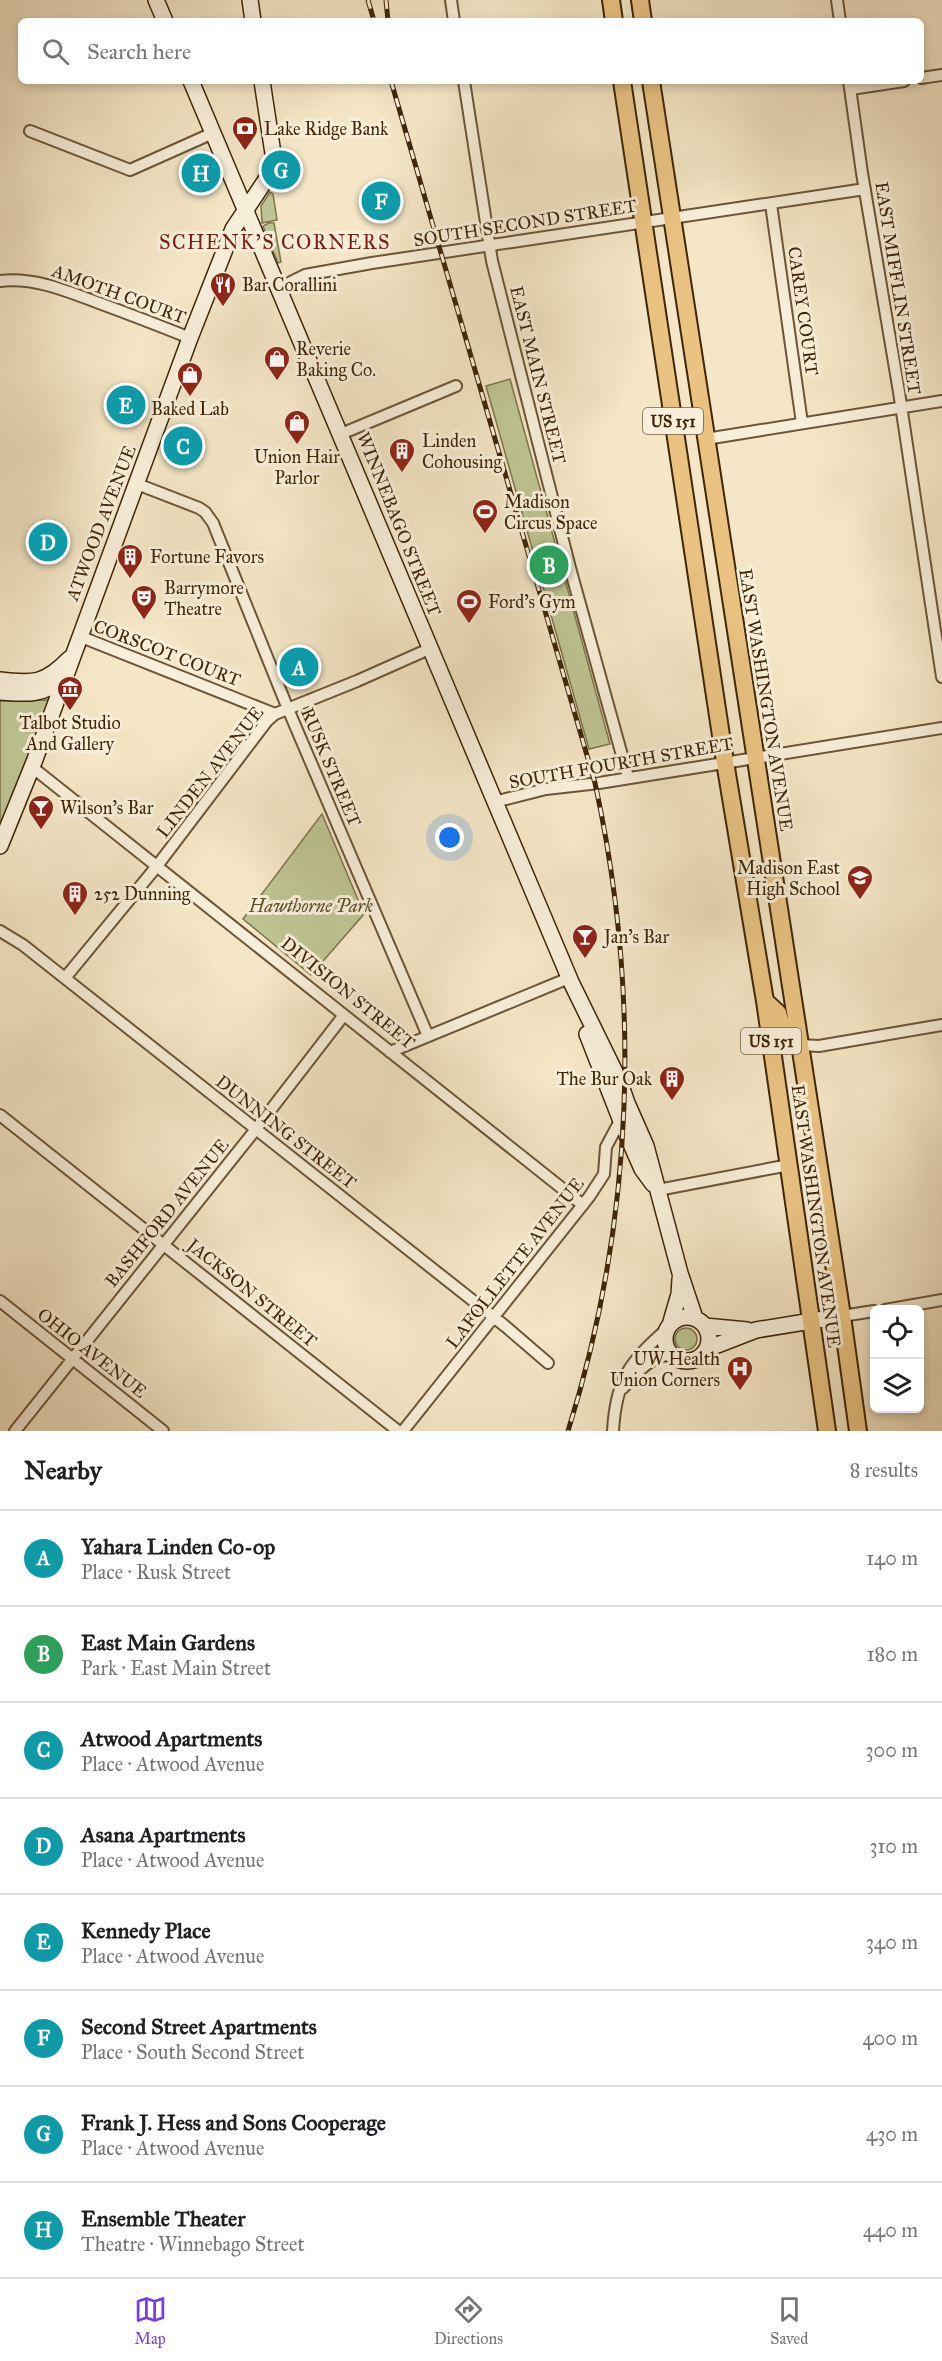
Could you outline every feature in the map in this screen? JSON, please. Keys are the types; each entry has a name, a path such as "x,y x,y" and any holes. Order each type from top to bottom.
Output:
{"main road":[{"path":"610,0 613,18"},
{"path":"640,0 643,18"},
{"name":"EAST WASHINGTON AVENUE","path":"622,84 725,762 765,1001 827,1431"},
{"name":"EAST WASHINGTON AVENUE","path":"651,84 858,1431"},
{"path":"765,1001 778,1013 786,1043 800,1045"}],"street":[{"path":"156,0 164,18"},
{"path":"250,0 253,18"},
{"path":"451,0 454,18"},
{"path":"837,0 840,18"},
{"path":"924,78 942,75"},
{"name":"WINNEBAGO STREET","path":"192,84 570,980 619,1080 646,1146 680,1273 700,1322"},
{"name":"ATWOOD AVENUE","path":"0,846 33,767 79,636 233,229 273,168 274,160 262,84"},
{"name":"EAST MAIN STREET","path":"464,84 489,246 533,428 628,777"},
{"name":"EAST MIFFLIN STREET","path":"850,85 942,677"},
{"path":"30,131 130,170 213,133"},
{"name":"SOUTH SECOND STREET","path":"279,288 311,274 865,189"},
{"name":"CAREY COURT","path":"771,204 802,423"},
{"name":"AMOTH COURT","path":"0,281 22,280 48,285 190,338"},
{"path":"341,434 456,386"},
{"path":"706,439 942,400"},
{"name":"RUSK STREET","path":"137,484 198,508 209,516 218,532 288,709 428,1036"},
{"name":"CORSCOT COURT","path":"79,636 275,714"},
{"name":"LINDEN AVENUE","path":"65,978 157,866 267,721 275,714 429,649"},
{"path":"0,680 42,681 69,663"},
{"path":"0,692 44,691 54,685 69,663"},
{"name":"SOUTH FOURTH STREET","path":"494,802 546,789 599,783 942,728"},
{"name":"DIVISION STREET","path":"33,767 583,1205"},
{"name":"DUNNING STREET","path":"0,931 18,941 65,978 494,1317 548,1363"},
{"path":"390,1052 570,980"},
{"name":"WINNEBAGO STREET","path":"570,980 573,999 621,1120 648,1179 658,1190"},
{"name":"BASHFORD AVENUE","path":"15,1431 344,1015"},
{"path":"800,1045 819,1046 942,1025"},
{"name":"LAFOLLETTE AVENUE","path":"404,1431 583,1205 604,1174 606,1147 621,1120 627,1103"},
{"name":"JACKSON STREET","path":"0,1115 398,1431"},
{"path":"658,1190 789,1165"},
{"name":"WINNEBAGO STREET","path":"669,1327 679,1294 680,1273"},
{"path":"914,1305 942,1300"},
{"name":"OHIO AVENUE","path":"0,1301 163,1431"},
{"path":"621,1390 649,1363 663,1354 680,1360 693,1360 699,1358 707,1349 756,1330 870,1312"},
{"path":"613,1431 615,1410 631,1363 681,1318 717,1329 756,1330"},
{"path":"700,1322 709,1337 707,1349"},
{"path":"669,1327 665,1342 671,1355"}],"green space":[{"path":"270,192 273,194 277,220 262,223 261,206"},
{"path":"274,223 281,262 278,263 263,226"},
{"path":"510,379 610,744 589,749 486,386"},
{"path":"51,700 0,832 0,701"},
{"name":"Hawthorne Park","path":"322,814 364,914 311,975 243,919"},
{"path":"686,1328 696,1335 697,1339 690,1349 686,1350 676,1343 675,1339 682,1329"}],"railway":[{"path":"368,0 373,18"},
{"path":"386,0 388,18"},
{"path":"392,84 595,783 610,864 620,946 625,1027 624,1109 618,1190 607,1271 590,1351 568,1431"}],"place":[{"name":"Lake Ridge Bank","path":"245,152"},
{"name":"Frank J. Hess and Sons Cooperage","path":"281,170"},
{"name":"Ensemble Theater","path":"201,173"},
{"name":"Second Street Apartments","path":"381,201"},
{"name":"Bar Corallini","path":"223,308"},
{"name":"Reverie Baking Co.","path":"277,382"},
{"name":"Baked Lab","path":"190,398"},
{"name":"Kennedy Place","path":"126,405"},
{"name":"Atwood Apartments","path":"183,446"},
{"name":"Union Hair Parlor","path":"297,446"},
{"name":"Linden Cohousing","path":"402,474"},
{"name":"Madison Circus Space","path":"485,535"},
{"name":"Asana Apartments","path":"48,542"},
{"name":"East Main Gardens","path":"549,565"},
{"name":"Fortune Favors","path":"130,580"},
{"name":"Barrymore Theatre","path":"144,621"},
{"name":"Ford's Gym","path":"469,625"},
{"name":"Yahara Linden Co-op","path":"299,667"},
{"name":"Talbot Studio And Gallery","path":"70,712"},
{"name":"Wilson's Bar","path":"41,831"},
{"name":"Madison East High School","path":"860,901"},
{"name":"252 Dunning","path":"75,917"},
{"name":"Jan's Bar","path":"585,960"},
{"name":"The Bur Oak","path":"672,1102"},
{"name":"UW Health Union Corners","path":"740,1392"}],"district":[{"name":"SCHENK'S CORNERS","path":"275,242"}]}
